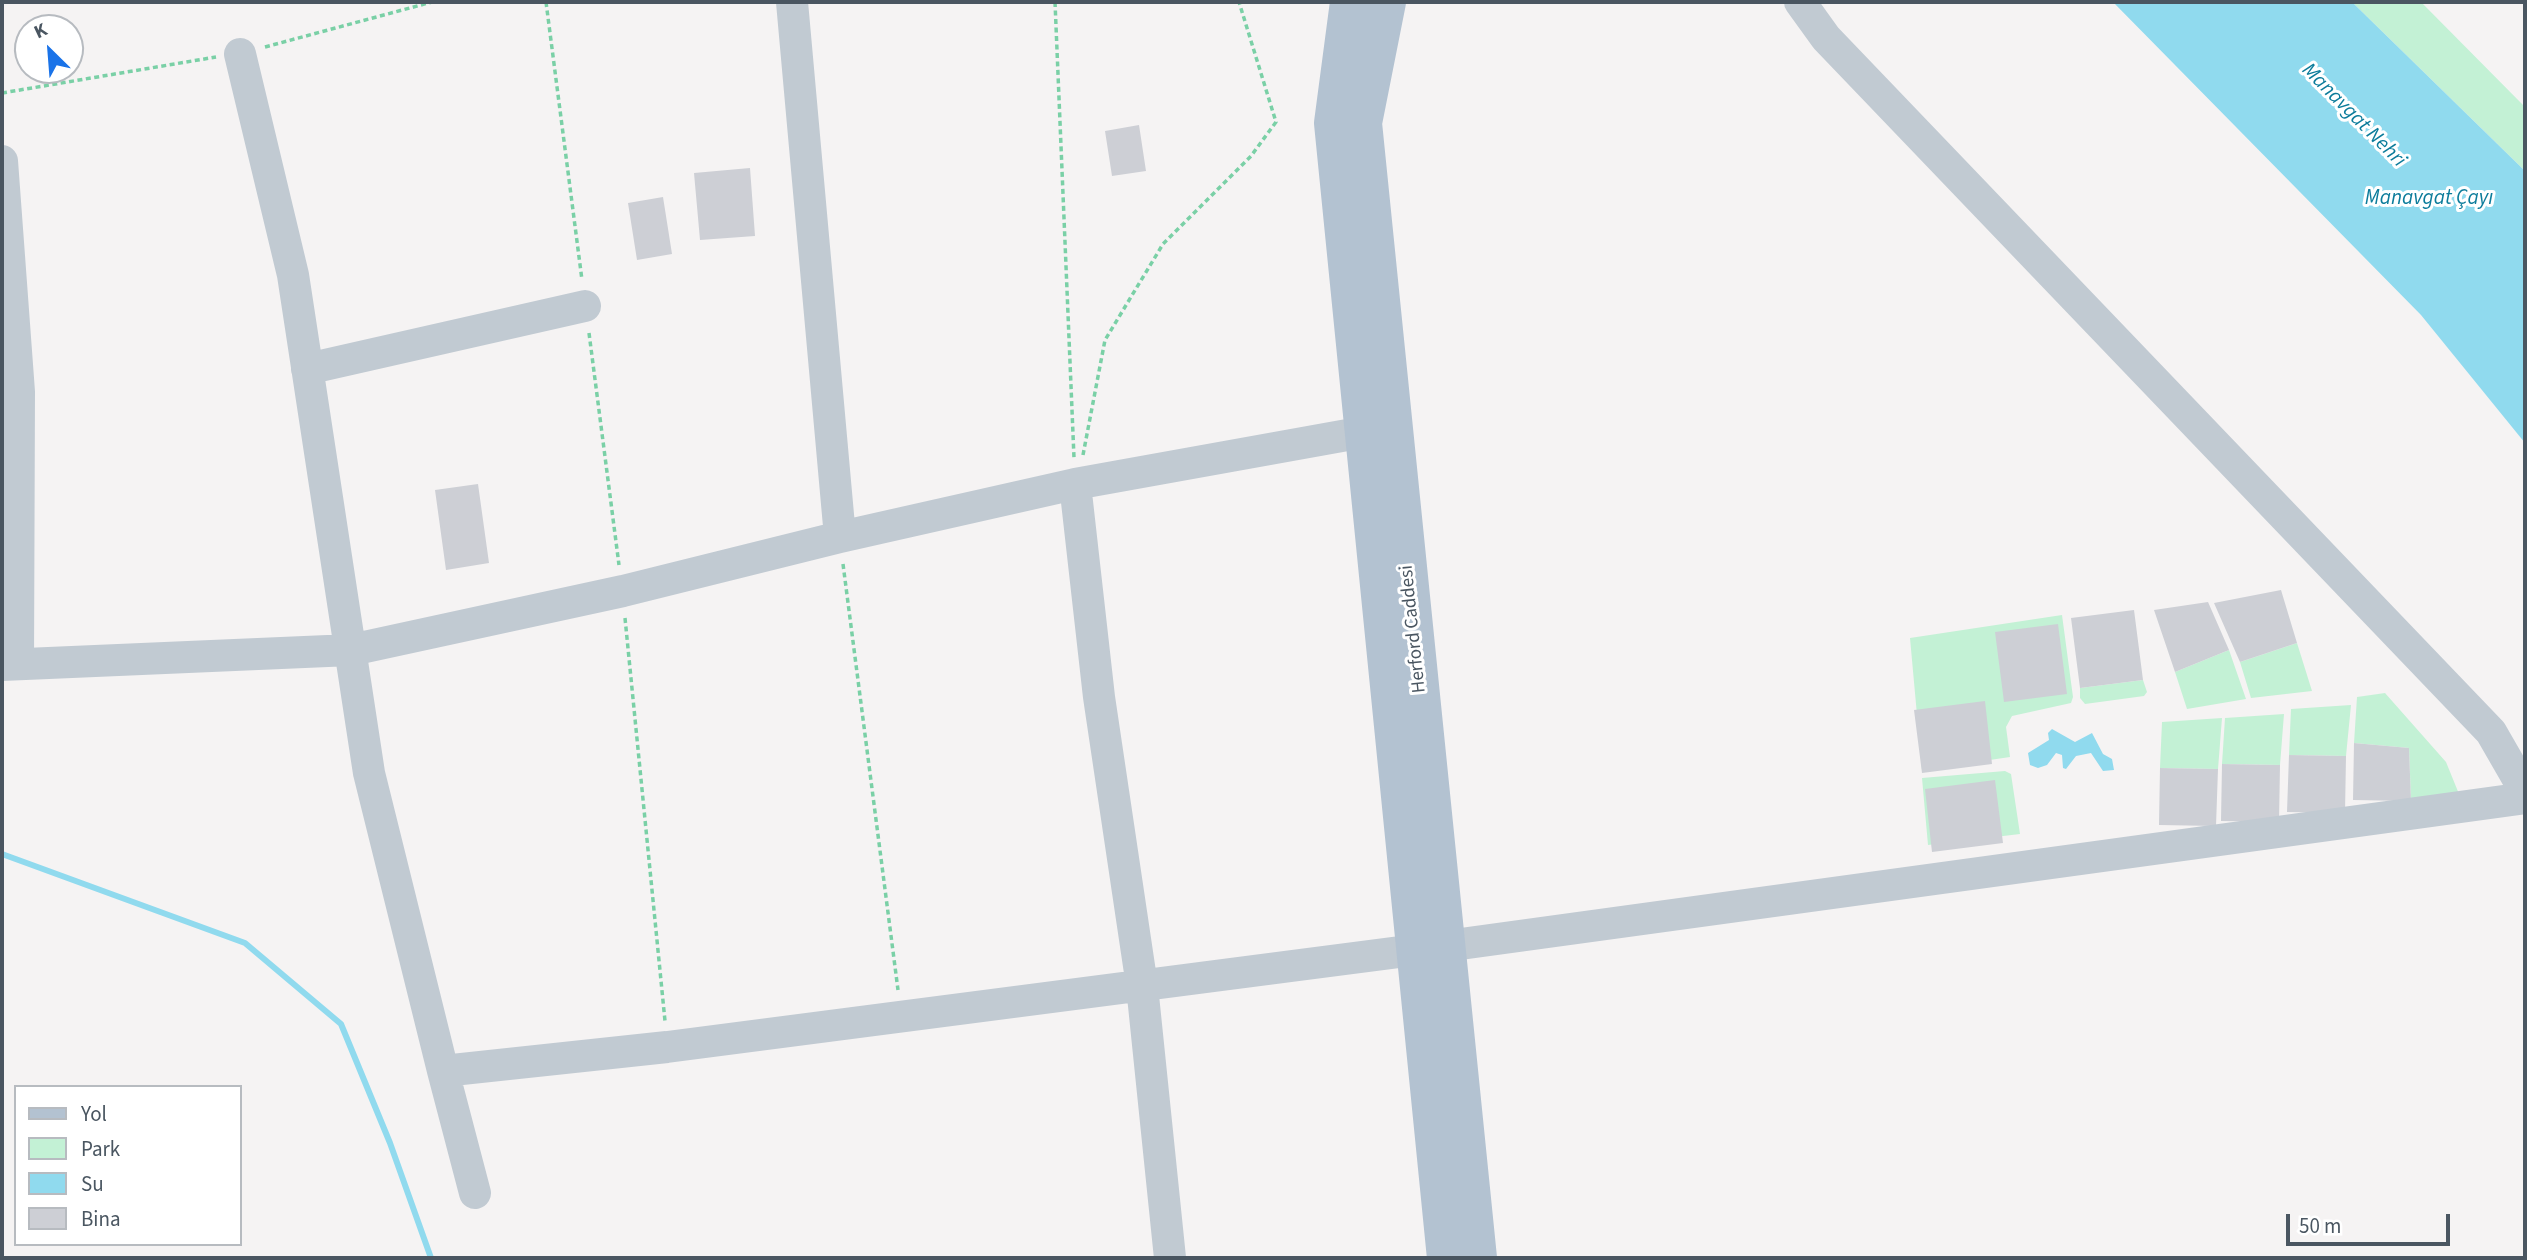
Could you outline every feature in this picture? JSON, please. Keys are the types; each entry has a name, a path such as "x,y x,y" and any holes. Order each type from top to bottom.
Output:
{"main road":[{"name":"Herford Caddesi","path":"1349,2 1333,123 1363,432 1431,948 1478,1258"},
{"name":"Herford Caddesi","path":"1387,2 1363,123 1431,948 1446,1258"}],"street":[{"path":"792,2 840,537"},
{"path":"1800,2 1826,38 2491,732 2525,791"},
{"path":"240,54 293,275 369,774 475,1193"},
{"path":"2,161 19,392 10,665 351,650 623,591 840,537 1075,484 1363,432"},
{"path":"307,369 585,306"},
{"path":"1075,484 1099,697 1142,986 1170,1258"},
{"path":"443,1071 667,1047 1142,986 2525,798"}],"path":[{"path":"546,2 623,591 667,1047"},
{"path":"1055,2 1075,484"},
{"path":"1075,484 1089,434 1105,340 1163,244 1251,156 1276,122 1239,2"},
{"path":"840,537 901,1017"}],"green space":[{"path":"2352,2 2421,2 2525,107 2525,171"},
{"path":"2062,615 2073,697 2071,703 2012,716 2006,727 2010,757 1922,770 1910,638"},
{"path":"2297,643 2312,691 2251,698 2240,662"},
{"path":"2229,650 2246,699 2187,709 2175,672"},
{"path":"2143,680 2147,692 2144,696 2085,704 2080,698 2080,688"},
{"path":"2385,693 2446,762 2459,794 2411,801 2409,748 2354,743 2357,697"},
{"path":"2351,705 2346,756 2289,755 2291,709"},
{"path":"2284,714 2280,765 2222,764 2225,718"},
{"path":"2222,718 2218,769 2160,768 2162,722"},
{"path":"2005,771 2011,774 2020,834 1928,845 1922,778"}],"water":[{"name":"Manavgat Çayı","path":"2113,2 2352,2 2525,171 2525,443 2421,315"},
{"path":"2052,729 2075,742 2092,733 2103,754 2112,759 2114,770 2103,771 2091,753 2076,756 2066,769 2063,768 2062,755 2056,753 2047,765 2038,768 2030,765 2028,753 2049,740 2048,733"}],"building":[{"path":"1139,125 1146,171 1112,176 1105,131"},
{"path":"750,168 755,236 700,240 694,173"},
{"path":"663,197 672,254 637,260 628,203"},
{"path":"478,484 489,563 446,570 435,490"},
{"path":"2281,590 2297,643 2240,662 2214,603"},
{"path":"2208,602 2229,650 2175,672 2154,610"},
{"path":"2134,610 2143,680 2080,688 2071,618"},
{"path":"2058,624 2067,694 2004,702 1995,632"},
{"path":"1985,701 1992,764 1922,773 1914,710"},
{"path":"2354,743 2409,748 2411,801 2353,800"},
{"path":"2289,755 2346,756 2345,813 2287,812"},
{"path":"2222,764 2280,765 2279,822 2221,821"},
{"path":"2160,768 2218,769 2216,826 2159,825"},
{"path":"1995,780 2003,843 1932,852 1925,789"}],"waterway":[{"path":"2,854 245,943 341,1024 390,1143 431,1258"}],"water label":[{"name":"Manavgat Nehri","path":"2353,116"}]}
